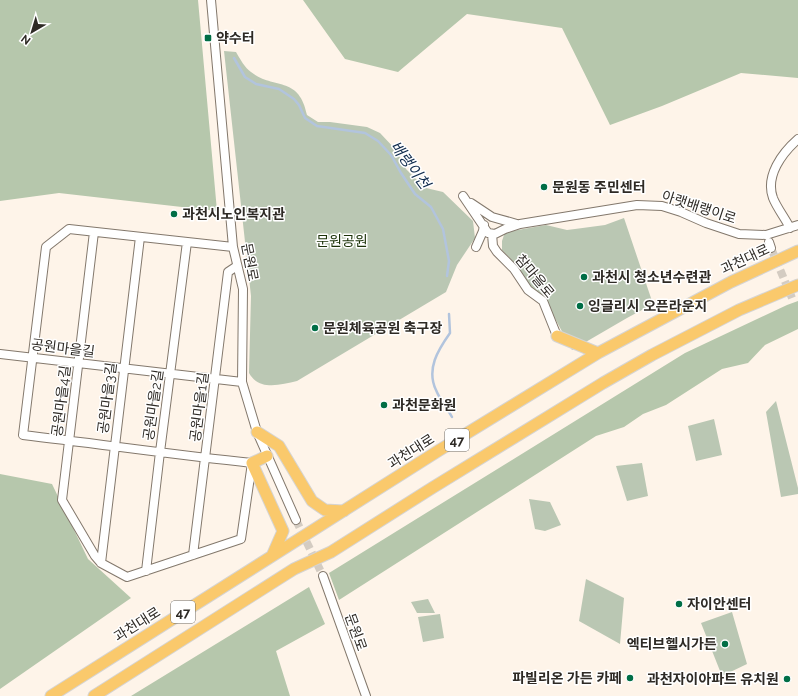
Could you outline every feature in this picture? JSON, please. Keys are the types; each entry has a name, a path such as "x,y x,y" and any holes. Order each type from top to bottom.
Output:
{"highway":[{"name":"과천대로","path":"51,696 431,456 598,353 731,282 798,251"},
{"name":"47","path":"94,696 294,569 330,552 602,383 739,310 798,285"},
{"path":"557,336 598,353"},
{"path":"257,432 278,446 312,500 325,510 344,511"},
{"path":"267,456 252,463 283,531 272,556"}],"street":[{"name":"문원로","path":"211,0 233,247 243,289 242,382 257,432 296,520"},
{"path":"794,226 773,198 770,181 779,160 798,139"},
{"path":"494,233 486,232 463,196 480,209 495,217 520,224"},
{"name":"아랫배랭이로","path":"494,233 520,224 637,205 662,206 739,234 766,236 794,226"},
{"path":"495,217 501,223 494,233 476,247 483,231 483,226 486,219 495,217"},
{"path":"101,563 127,577 241,539 252,463 24,435 46,247 69,229 233,247"},
{"name":"공원마을4길","path":"94,232 62,500 95,556 101,563"},
{"name":"참마을로","path":"494,233 493,246 514,269 528,290 543,301 557,336"},
{"name":"공원마을3길","path":"101,563 140,237"},
{"name":"공원마을2길","path":"146,571 187,242"},
{"name":"공원마을1길","path":"193,556 228,272 237,266"},
{"name":"공원마을길","path":"0,354 242,382"},
{"name":"문원로","path":"323,576 366,696"}],"green space":[{"path":"0,0 198,0 217,211 59,193 0,201"},
{"path":"303,0 798,0 798,78 741,73 662,106 610,125 562,28 467,14 398,72 345,59"},
{"name":"문원공원","path":"224,51 236,52 251,72 268,81 285,85 292,89 298,94 303,102 307,115 318,122 330,122 367,127 380,133 396,150 406,169 417,180 426,188 443,192 473,221 475,238 457,265 446,292 297,381 284,384 264,384 253,379 249,373 251,296"},
{"name":"과천시 청소년수련관","path":"624,218 653,304 572,350 544,298 529,285 516,265 502,250 504,235 507,232 546,225 567,230 605,225"},
{"path":"798,301 798,329 765,345 748,363 722,369 666,405 643,414 624,427 596,436 339,600 329,573 685,353"},
{"path":"776,401 798,488 798,494 781,497 766,412"},
{"path":"714,419 722,455 696,461 688,426"},
{"path":"642,463 648,496 627,501 616,466"},
{"path":"0,474 52,484 88,559 131,598 0,689"},
{"path":"529,499 550,502 561,525 545,531 535,529"},
{"path":"586,579 624,598 620,644 579,621"},
{"path":"309,587 325,624 276,651 290,696 131,696"},
{"path":"428,599 435,613 417,613 411,602"},
{"name":"엑티브헬시가든","path":"732,612 747,664 722,676 701,623"},
{"path":"440,614 444,638 423,642 418,617"}],"waterway":[{"name":"배랭이천","path":"234,58 245,77 256,84 279,89 294,99 299,105 305,118 317,126 365,133 378,141 391,155 415,194 431,207 443,229 449,261 447,276"},
{"name":"배랭이천","path":"449,314 450,333 441,346 435,360 432,375 438,394 452,417"}],"tunnel":[{"path":"771,248 792,298"},
{"path":"296,520 323,576"}],"place":[{"name":"약수터","path":"208,38"},
{"name":"문원동 주민센터","path":"544,187"},
{"name":"과천시노인복지관","path":"174,214"},
{"name":"과천시 청소년수련관","path":"584,277"},
{"name":"잉글리시 오픈라운지","path":"580,306"},
{"name":"문원체육공원 축구장","path":"315,328"},
{"name":"과천문화원","path":"384,405"},
{"name":"자이안센터","path":"679,604"},
{"name":"엑티브헬시가든","path":"725,644"},
{"name":"파빌리온 가든 카페","path":"630,678"},
{"name":"과천자이아파트 유치원","path":"787,679"}]}
